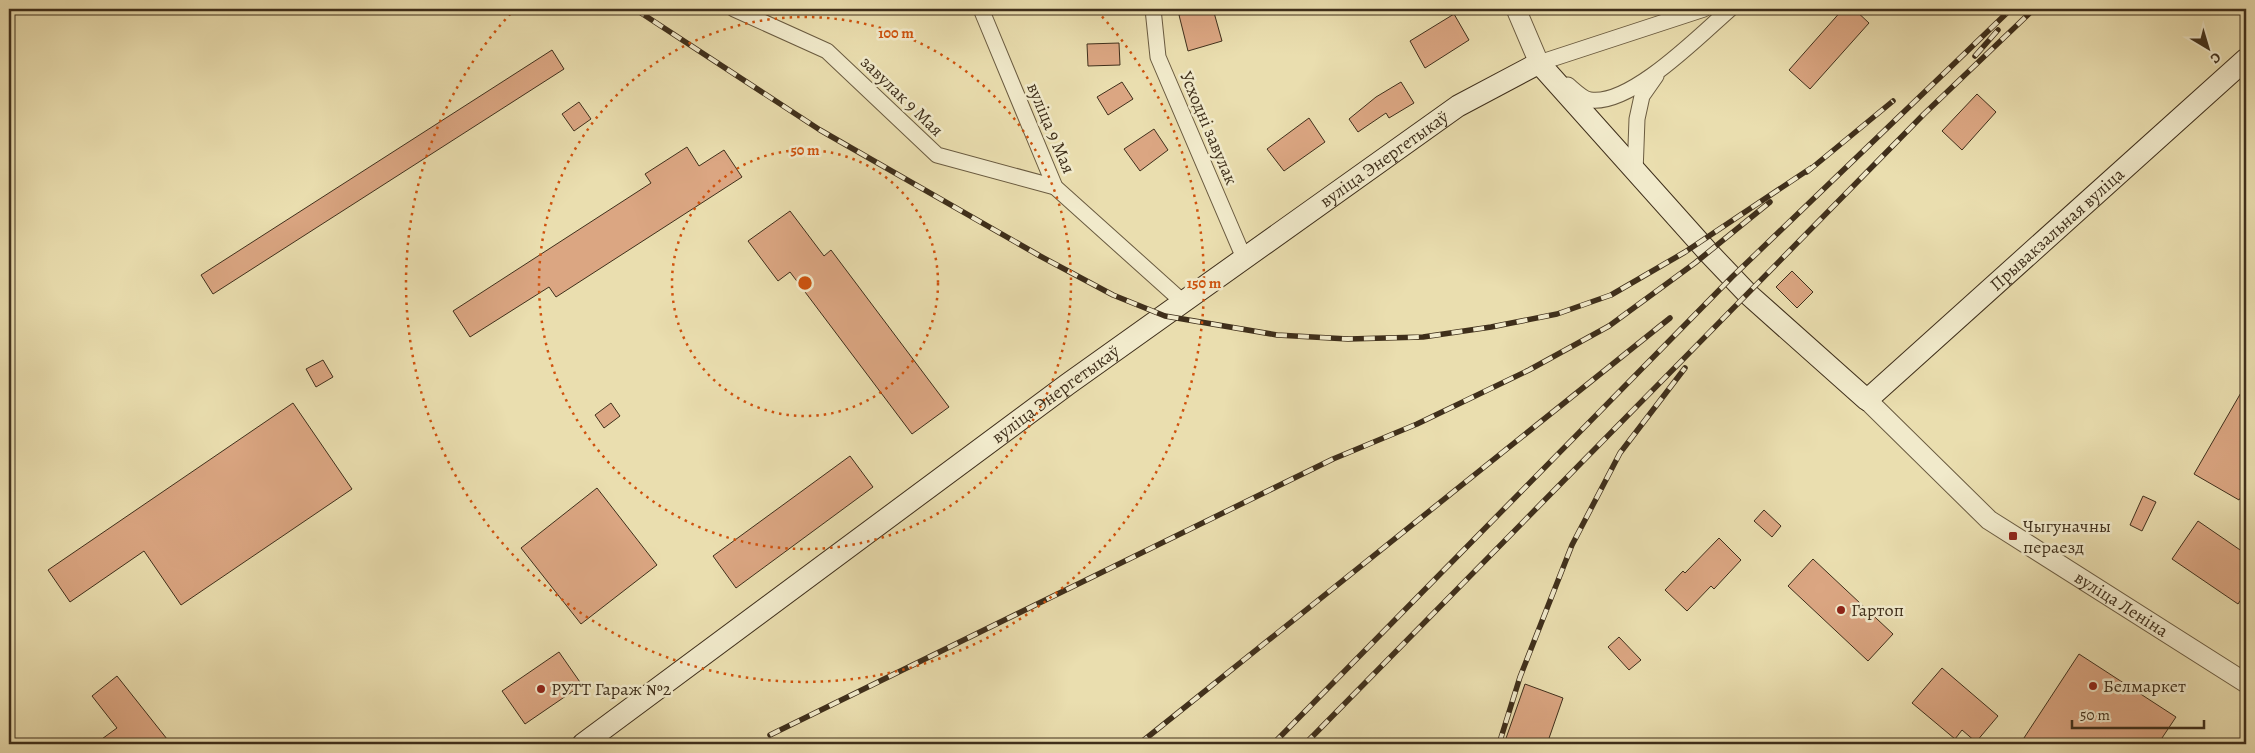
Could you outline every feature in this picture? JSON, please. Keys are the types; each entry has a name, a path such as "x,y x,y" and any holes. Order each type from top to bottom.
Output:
{"main road":[{"name":"Прывакзальная вуліца","path":"1867,400 2246,59"},
{"name":"вуліца Энергетыкаў","path":"583,744 1000,434 1244,258 1458,106 1539,63"},
{"path":"1539,63 1635,172 1748,294 1867,400"}],"street":[{"name":"завулак 9 Мая","path":"734,9 827,51 937,155 1055,187"},
{"name":"вуліца 9 Мая","path":"981,9 1055,187 1183,302"},
{"name":"Усходні завулак","path":"1152,9 1158,56 1244,258"},
{"path":"1516,9 1539,63 1588,100 1606,100 1633,88 1662,68 1730,9"},
{"path":"1539,63 1704,9"},
{"path":"1635,172 1637,119 1642,96 1662,68"},
{"name":"вуліца Леніна","path":"1867,400 1989,520 2246,683"}],"building":[{"path":"1201,9 1213,9 1222,41 1188,51 1179,15"},
{"path":"1843,9 1854,9 1869,23 1810,89 1789,70"},
{"path":"1454,14 1469,40 1425,68 1410,41"},
{"path":"1119,43 1120,65 1088,66 1087,44"},
{"path":"552,50 564,69 213,294 201,275"},
{"path":"1122,82 1133,99 1108,115 1097,97"},
{"path":"1401,82 1414,103 1389,118 1386,113 1358,132 1349,119 1376,97"},
{"path":"1977,94 1996,112 1962,150 1942,131"},
{"path":"579,102 591,119 574,131 562,114"},
{"path":"1309,118 1325,142 1284,171 1267,149"},
{"path":"1154,129 1168,150 1140,171 1124,149"},
{"path":"687,147 699,166 724,150 742,177 556,297 549,287 470,337 453,311 651,183 645,174"},
{"path":"790,211 824,256 831,250 949,407 912,434 790,272 778,281 748,241"},
{"path":"1792,271 1813,292 1797,308 1776,287"},
{"path":"323,360 333,377 316,387 306,369"},
{"path":"2246,384 2246,489 2239,500 2194,474"},
{"path":"293,403 352,489 181,605 144,551 70,602 48,570"},
{"path":"611,403 620,416 604,428 595,415"},
{"path":"850,456 873,487 736,588 713,556"},
{"path":"597,488 657,565 581,624 521,548"},
{"path":"2143,496 2156,502 2142,531 2130,525"},
{"path":"1764,510 1781,526 1772,537 1754,521"},
{"path":"2198,521 2246,554 2246,592 2238,604 2172,559"},
{"path":"1719,538 1741,560 1714,589 1711,586 1687,611 1665,590 1683,571 1685,573"},
{"name":"Гартоп","path":"1813,559 1893,634 1868,661 1788,586"},
{"path":"1619,637 1641,660 1629,670 1608,647"},
{"name":"РУТТ Гараж №2","path":"559,652 582,685 525,724 502,691"},
{"name":"Белмаркет","path":"2079,654 2176,717 2158,744 2020,744"},
{"path":"1942,668 1998,716 1976,742 1962,730 1955,739 1912,703"},
{"path":"117,676 171,744 95,744 117,728 92,696"},
{"path":"1525,684 1563,698 1547,744 1504,744"}],"railway":[{"path":"635,9 820,130 1040,256 1113,295 1165,316 1277,335 1348,339 1423,337 1491,327 1557,314 1611,295 1685,252 1811,168"},
{"path":"1273,744 1732,277 2011,9"},
{"path":"1305,744 1924,114 2034,9"},
{"path":"1975,56 1998,30"},
{"path":"1807,172 1893,101"},
{"path":"770,735 1333,459 1417,424 1529,370 1609,326 1695,263 1770,202"},
{"path":"1139,744 1670,318"},
{"path":"1499,744 1520,677 1572,545 1620,453 1685,368"}],"place":[{"name":"Чыгуначны пераезд","path":"2013,536"},
{"name":"Гартоп","path":"1841,610"},
{"name":"Белмаркет","path":"2093,686"},
{"name":"РУТТ Гараж №2","path":"541,689"}]}
